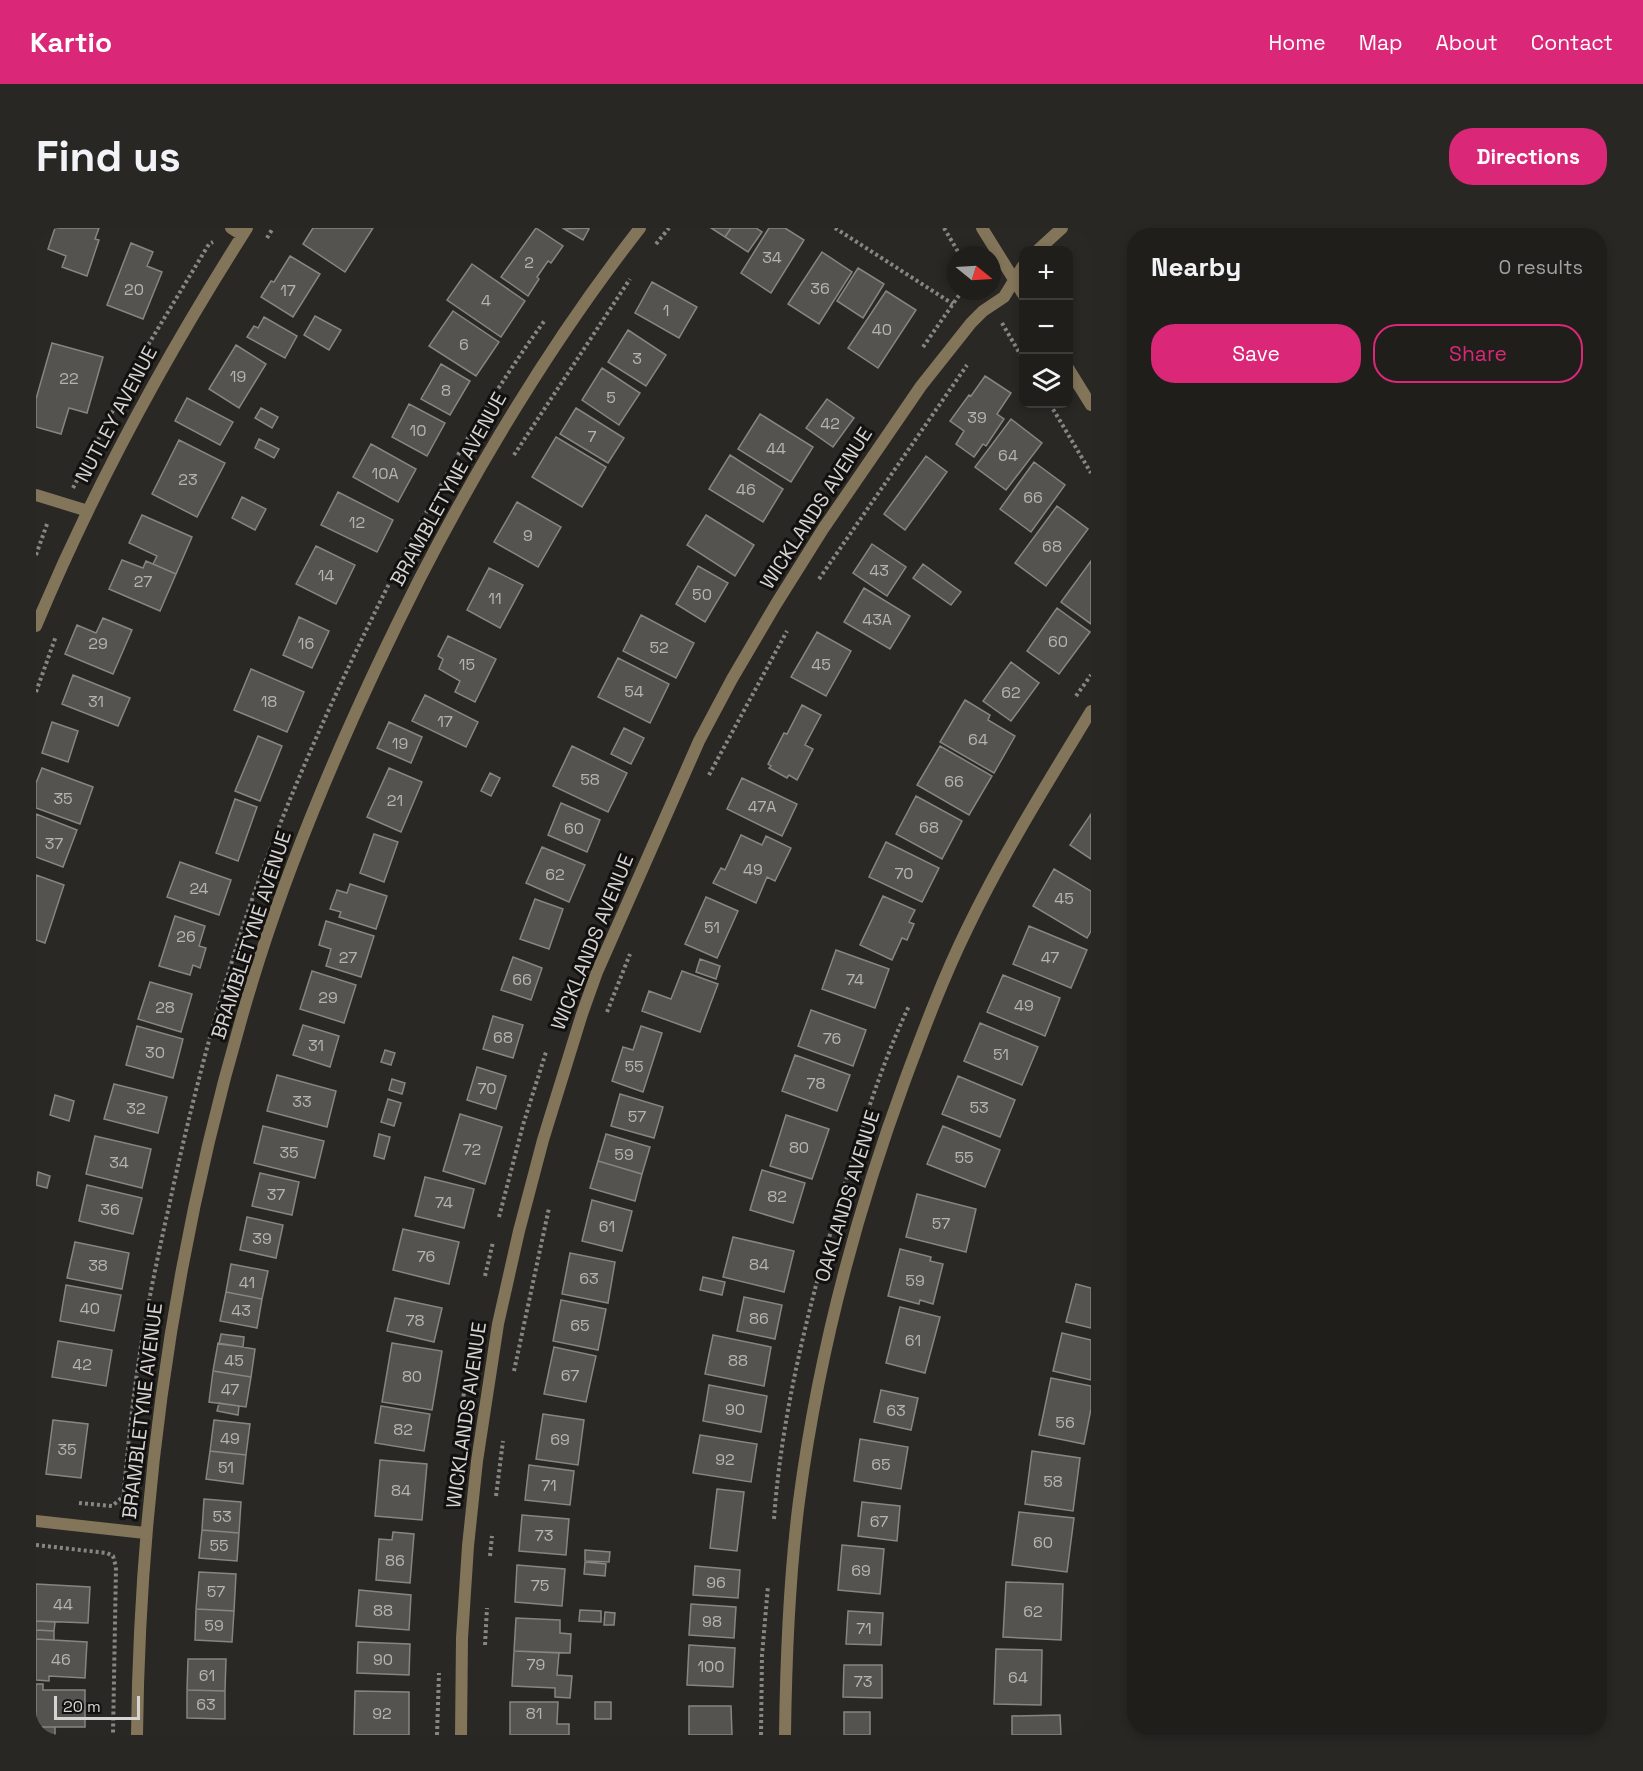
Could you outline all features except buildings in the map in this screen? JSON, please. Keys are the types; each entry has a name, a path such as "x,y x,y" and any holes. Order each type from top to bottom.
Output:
{"street":[{"name":"BRAMBLETYNE AVENUE","path":"137,1735 139,1627 146,1533 162,1381 183,1258 226,1076 251,987 280,899 350,724 462,500 524,392 594,289 640,228"},
{"path":"982,228 1019,288"},
{"path":"1042,246 1062,228"},
{"name":"NUTLEY AVENUE","path":"36,626 108,467 158,373 240,230"},
{"name":"WICKLANDS AVENUE","path":"460,1735 467,1552 477,1461 498,1324 543,1140 597,972 699,741 776,604 823,529 921,386 960,335 983,311 1004,297 1019,274"},
{"path":"1073,376 1091,405"},
{"path":"36,495 88,511"},
{"name":"OAKLANDS AVENUE","path":"785,1735 788,1623 799,1502 813,1410 832,1316 859,1219 888,1126 930,1012 966,930 1018,834 1091,711"},
{"path":"36,1521 146,1533"}],"path":[{"path":"264,241 273,228"},
{"path":"655,246 669,228"},
{"path":"835,228 953,304"},
{"path":"944,228 955,246"},
{"path":"511,459 634,273"},
{"path":"921,350 956,300"},
{"path":"996,326 1005,328"},
{"path":"818,580 968,364"},
{"path":"1052,408 1091,474"},
{"path":"36,555 47,524"},
{"path":"705,782 789,626"},
{"path":"36,692 60,627"},
{"path":"603,1021 631,950"},
{"path":"497,1226 523,1125 547,1050"},
{"path":"513,1374 549,1205"},
{"path":"485,1279 494,1236"},
{"path":"456,1448 467,1375"},
{"path":"495,1507 504,1435"},
{"path":"77,1502 112,1506 124,1496"},
{"path":"490,1560 493,1527"},
{"path":"36,1545 107,1552 113,1556 116,1567 112,1735"},
{"path":"484,1653 487,1603"},
{"path":"437,1735 439,1670"}]}
